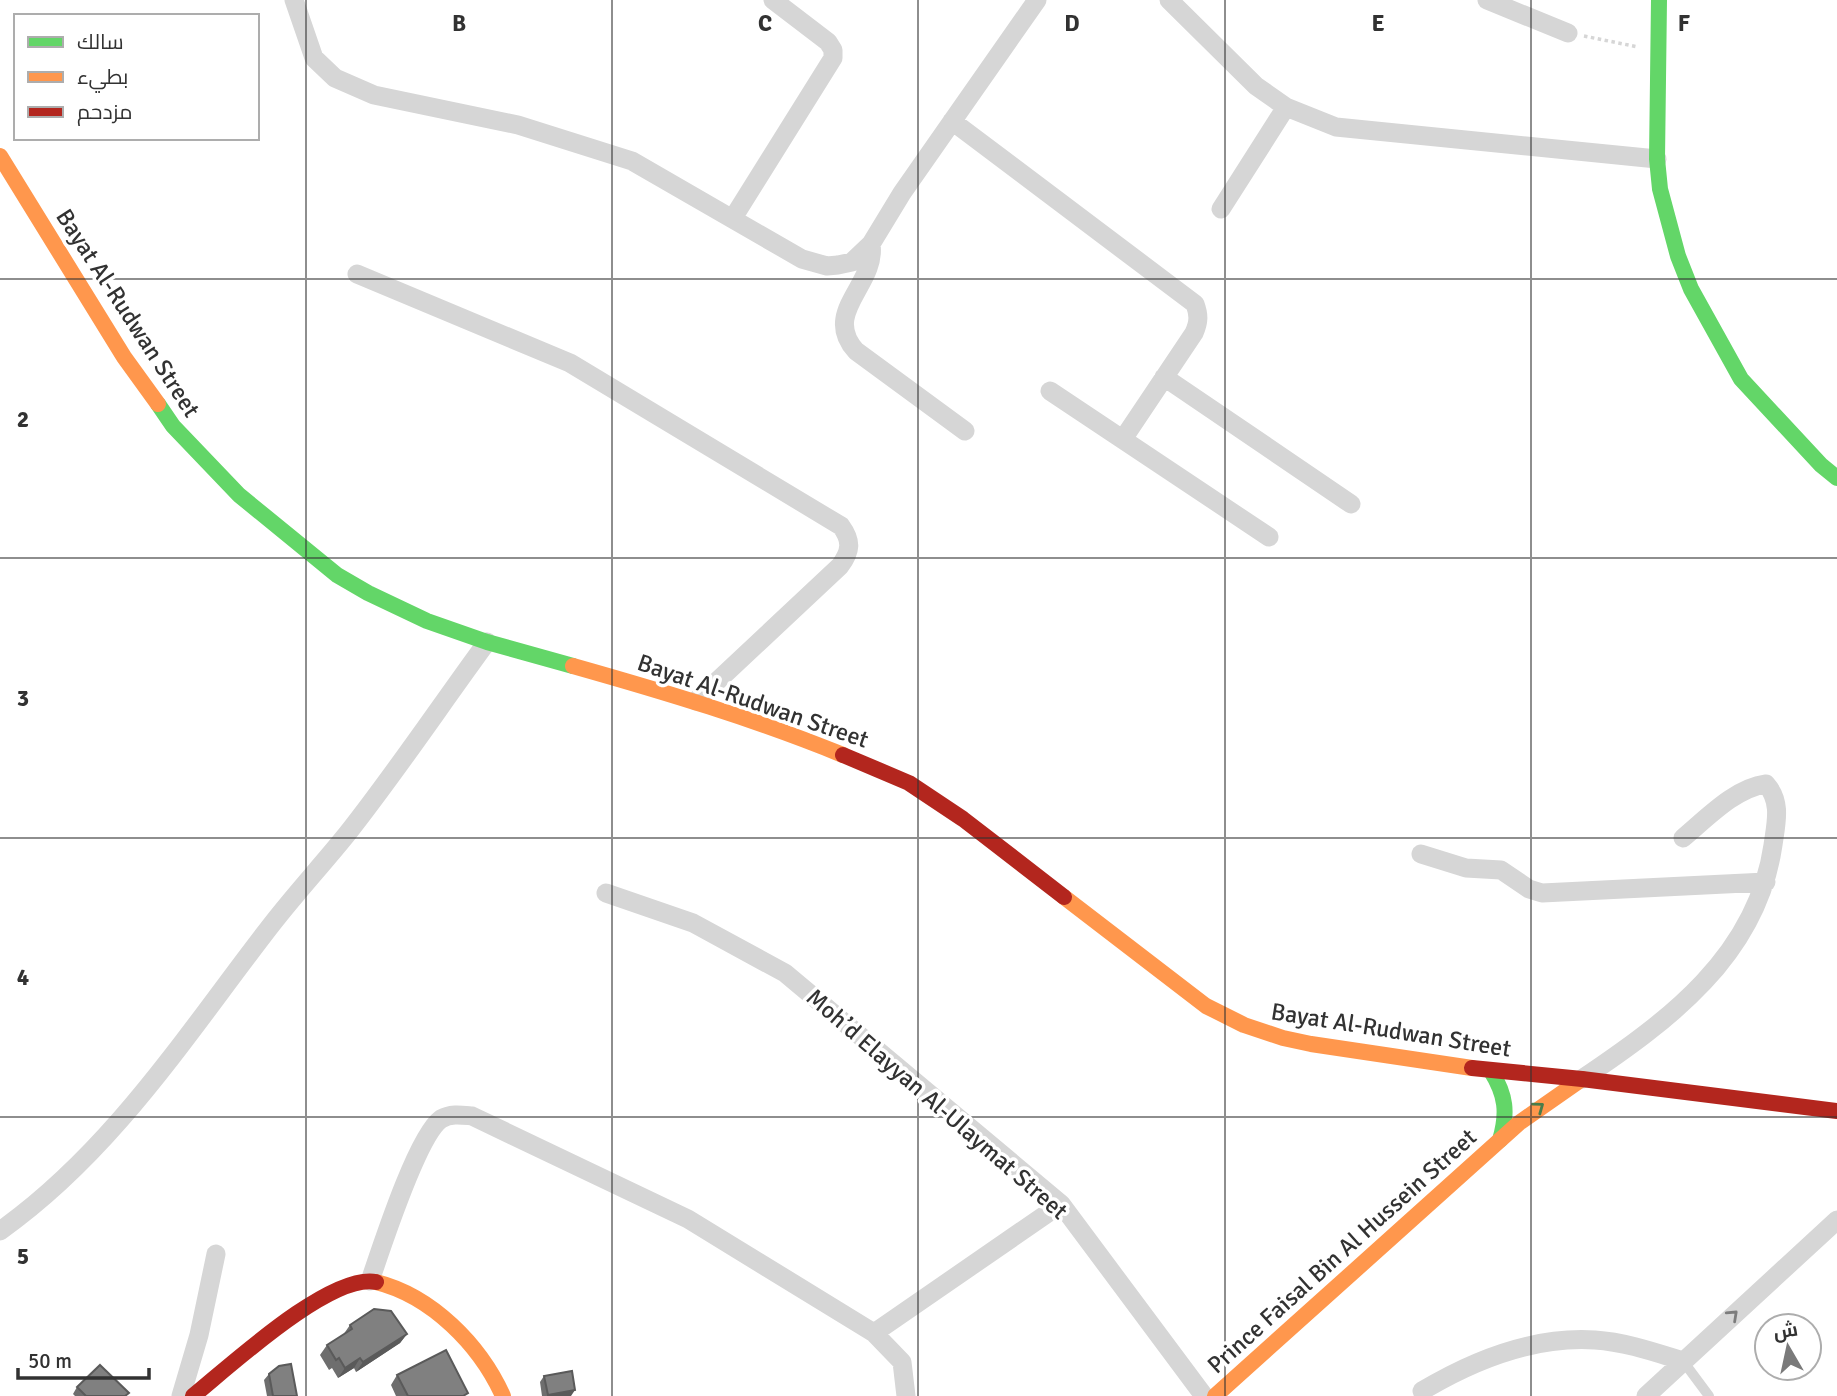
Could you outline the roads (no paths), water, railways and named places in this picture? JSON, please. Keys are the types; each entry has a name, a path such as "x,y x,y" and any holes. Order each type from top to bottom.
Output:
{"street":[{"path":"294,0 314,58 335,78 374,95 518,125 632,161 802,259 827,266 852,262 872,244 902,194 1037,0"},
{"path":"733,218 833,58 833,50 828,43 773,0"},
{"path":"1169,0 1256,86 1286,107 1336,127 1657,159"},
{"path":"1487,0 1568,33"},
{"path":"1657,2 1657,159 1660,189 1678,256 1691,289 1741,379 1821,465 1837,478"},
{"path":"1221,209 1286,107"},
{"path":"952,121 1195,304 1199,313 1199,324 1123,439"},
{"name":"Bayat Al-Rudwan Street","path":"0,156 124,357 173,426 217,474 262,515 337,575 400,608 487,642 696,701 792,734 909,783 963,819 1206,1006 1251,1029 1292,1040 1491,1071 1582,1079 1837,1111"},
{"path":"872,244 870,268 845,314 846,337 850,345 965,431"},
{"path":"357,274 570,363 841,526 850,545 840,566 696,701"},
{"path":"1164,377 1351,504"},
{"path":"1050,391 1269,537"},
{"path":"0,1231 33,1206 99,1146 154,1080 271,925 359,818 487,642"},
{"path":"1582,1079 1642,1039 1695,992 1742,932 1766,882 1778,810 1774,793 1766,784 1755,786 1741,793 1683,838"},
{"path":"1420,854 1466,868 1501,870 1529,889 1542,892 1766,882"},
{"name":"Moh’d Elayyan Al-Ulaymat Street","path":"606,893 693,922 785,973 1060,1204 1204,1396"},
{"name":"Prince Faisal Bin Al Hussein Street","path":"1491,1071 1502,1087 1507,1104 1506,1122 1500,1140"},
{"name":"Prince Faisal Bin Al Hussein Street","path":"1215,1396 1500,1140 1539,1107 1582,1079"},
{"path":"370,1281 406,1181 430,1133 442,1118 455,1114 472,1116 688,1219 874,1333 902,1362 906,1396"},
{"path":"874,1333 1060,1204"},
{"path":"1646,1396 1837,1220"},
{"path":"181,1396 199,1335 216,1254"},
{"path":"193,1396 311,1304 339,1288 370,1281 399,1290 432,1310 452,1327 480,1356 503,1396"},
{"path":"1422,1391 1482,1361 1558,1342 1595,1340 1618,1343 1683,1361"}],"lane":[{"path":"1683,1361 1709,1396"}]}
